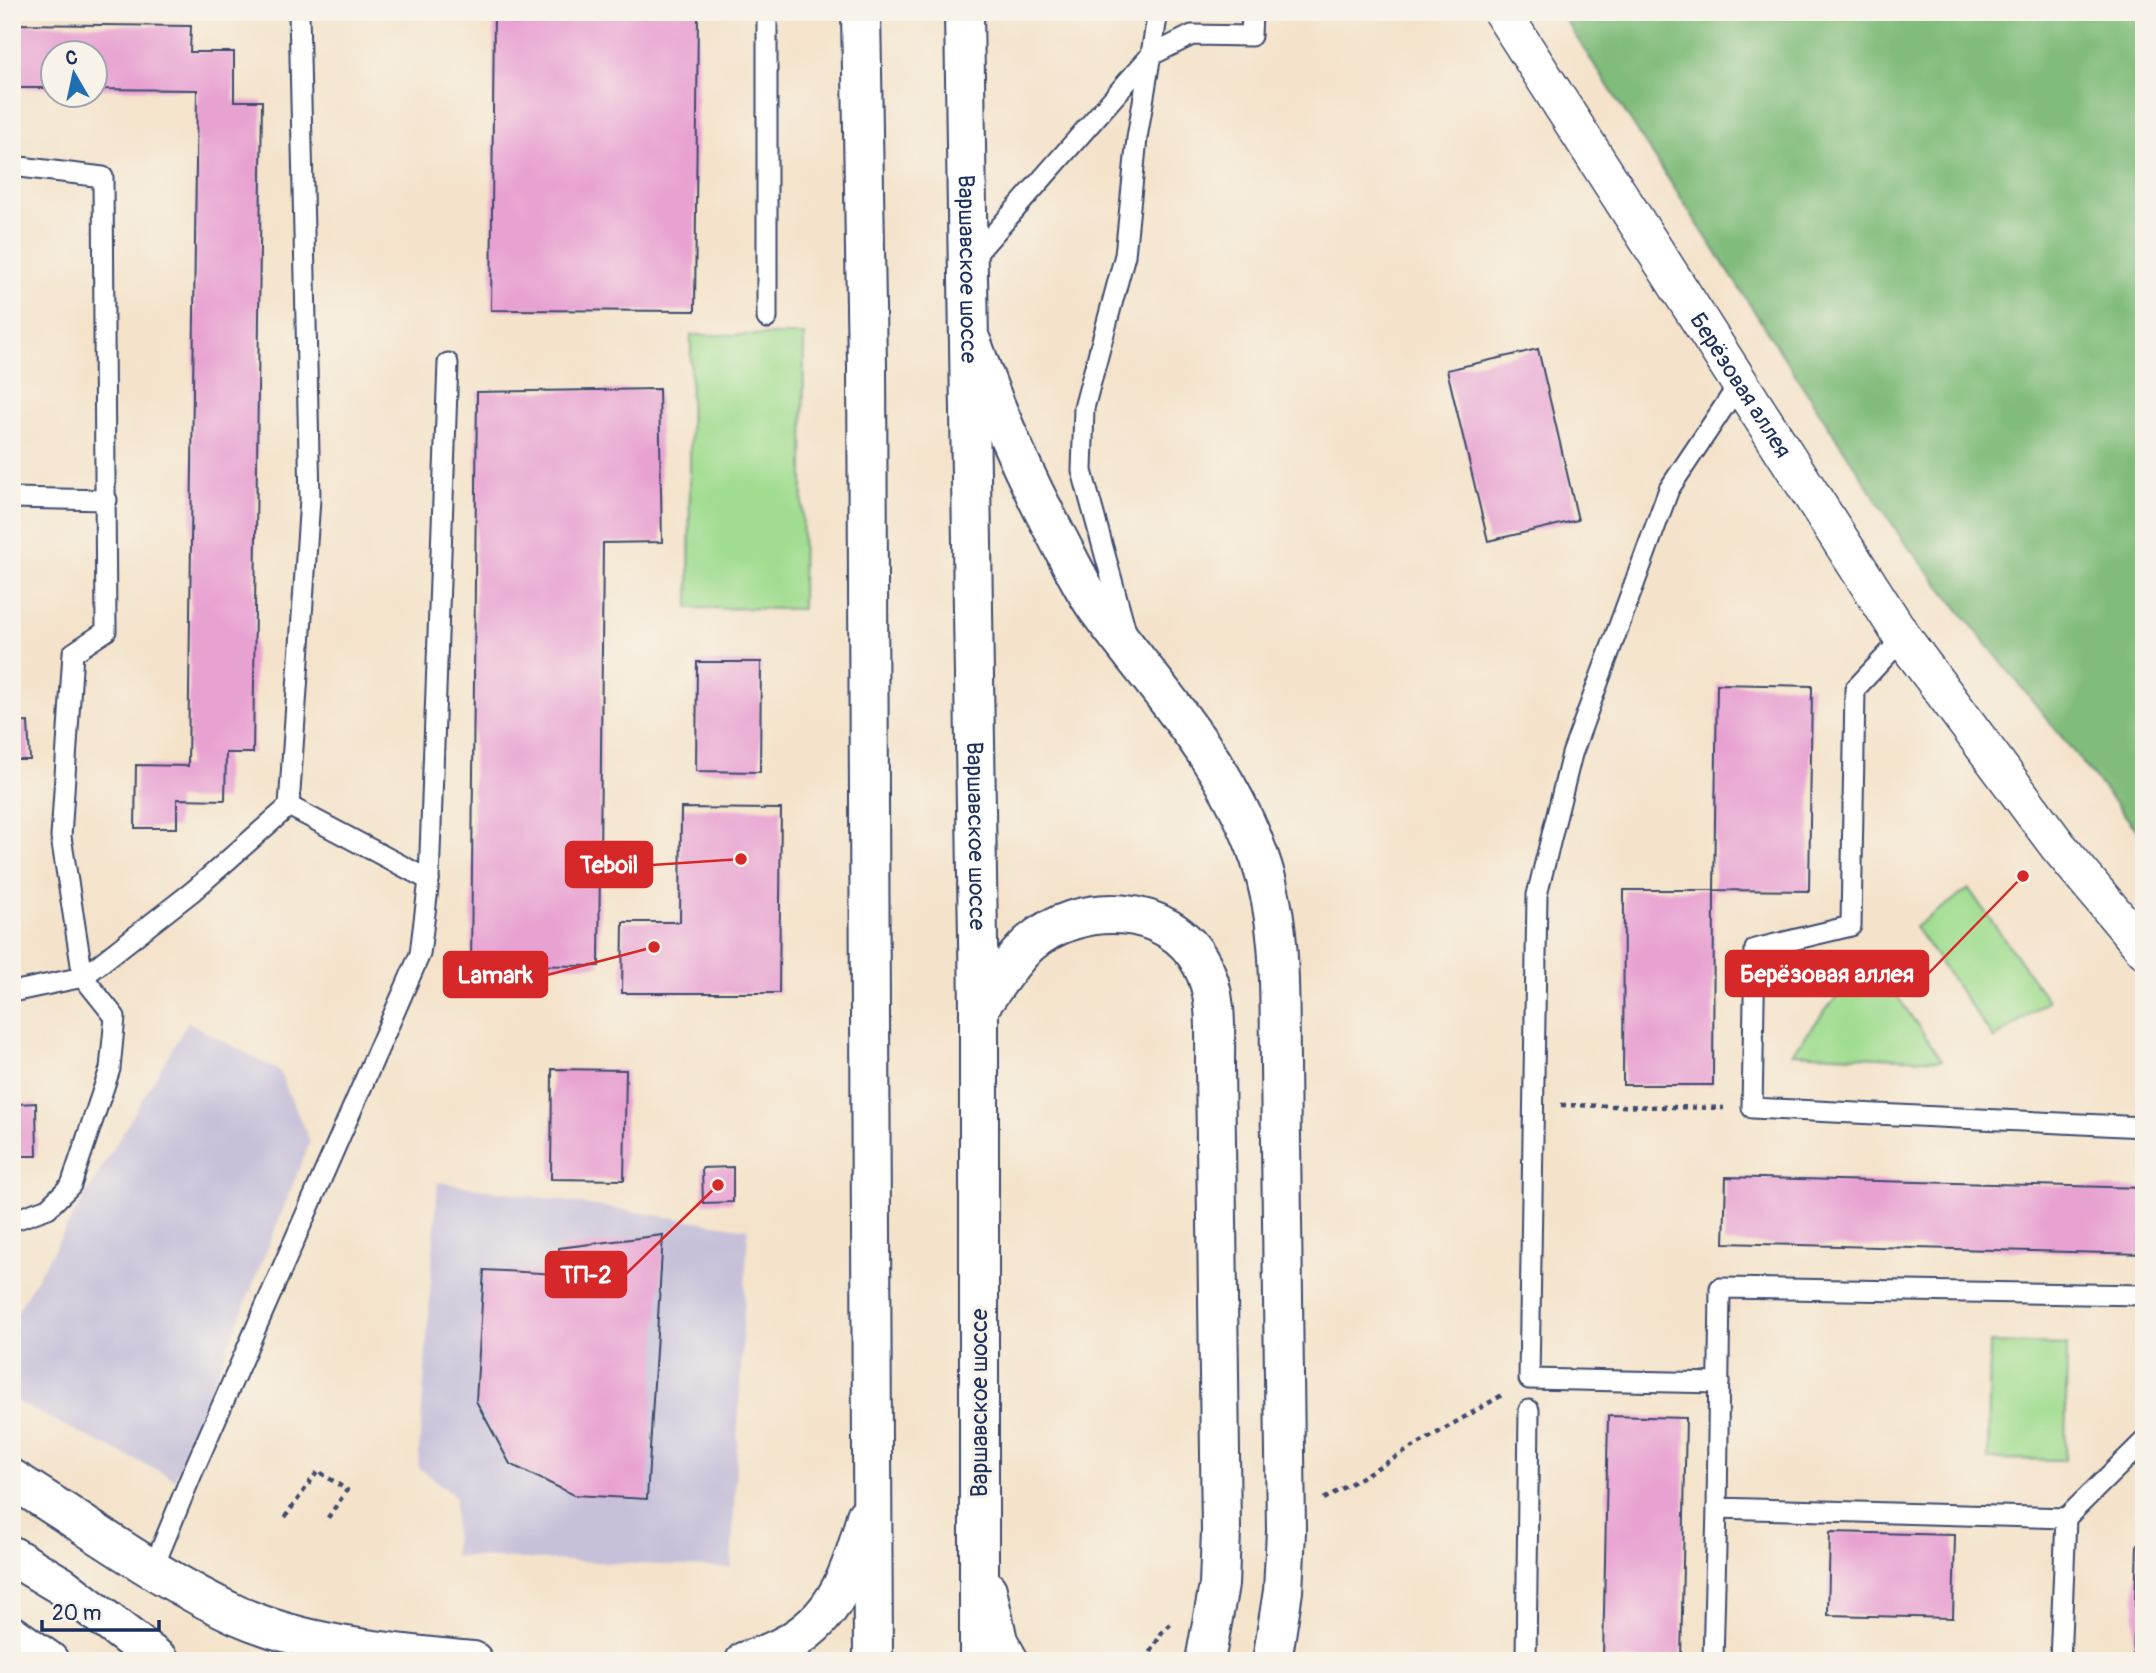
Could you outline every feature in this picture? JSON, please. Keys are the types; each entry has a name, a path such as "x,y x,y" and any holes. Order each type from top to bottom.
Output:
{"street":[{"path":"861,12 867,365 875,1480 873,1661"},
{"name":"Варшавское шоссе","path":"964,12 979,1007 979,1661"},
{"name":"Берёзовая аллея","path":"1502,12 1741,381 1903,638 2059,846 2144,949"},
{"path":"968,332 996,414 1024,476 1088,594 1205,748 1223,776 1261,860 1271,901 1276,943 1280,1065 1286,1531 1283,1591 1272,1661"},
{"path":"979,1007 1016,958 1045,933 1068,921 1103,913 1144,918 1187,944 1202,964 1210,984 1214,1008 1221,1531 1219,1585 1205,1661"},
{"path":"12,1479 152,1571 239,1615 313,1640 473,1661"},
{"path":"745,1661 764,1655 798,1637 827,1614 853,1567 875,1480"},
{"path":"979,1554 998,1641 1009,1661"},
{"path":"12,1556 62,1586 112,1627 160,1661"},
{"path":"12,1635 49,1661"}],"lane":[{"path":"12,992 83,977 193,891 289,806 310,499 299,12"},
{"path":"766,12 767,318"},
{"path":"1132,653 1082,471 1084,408 1125,255 1137,138 1158,12"},
{"path":"967,265 1150,56 1192,34 1251,36 1252,12"},
{"path":"12,166 103,177 106,631 73,653 61,837 83,977 115,1017 110,1069 71,1185 48,1208 12,1221"},
{"path":"152,1571 420,954 429,880 448,363"},
{"path":"1719,1383 1529,1379 1537,895 1572,754 1669,489 1741,381"},
{"path":"12,498 107,500"},
{"path":"1903,638 1855,690 1851,926 1755,949 1752,1108 2144,1128"},
{"path":"289,806 429,880"},
{"path":"1713,1661 1720,1288 2144,1295"},
{"path":"1526,1661 1529,1410"},
{"path":"2060,1661 2066,1518 2144,1441"},
{"path":"1717,1508 2066,1518"}],"path":[{"path":"1534,1104 1752,1108"},
{"path":"285,1517 318,1471 347,1490 325,1522"}],"shaded area":[{"path":"188,1022 279,1071 310,1142 175,1479 12,1400 12,1320"},
{"path":"438,1182 748,1229 731,1568 454,1556 455,1496 418,1467"}],"green space":[{"path":"1560,12 2144,12 2144,839 1902,539"},
{"path":"691,335 804,335 802,609 689,608"},
{"path":"1969,889 2048,1001 1994,1039 1915,927"},
{"path":"1869,956 1942,1060 1792,1053"},
{"path":"1990,1343 2067,1345 2065,1460 1988,1459"}],"building":[{"path":"494,12 698,12 695,311 491,310"},
{"path":"12,24 191,26 190,52 234,52 234,101 262,101 253,753 226,753 225,800 177,799 177,828 135,828 136,765 188,766 197,90 108,89 108,38 38,38 38,88 12,88"},
{"path":"1538,349 1578,520 1488,541 1447,370"},
{"path":"659,389 662,542 603,543 599,966 471,965 477,392"},
{"path":"697,662 761,662 760,772 696,771"},
{"path":"1717,684 1812,686 1809,891 1714,890"},
{"path":"28,722 30,760 12,760 12,723"},
{"path":"681,808 781,809 779,993 622,993 623,922 680,922"},
{"path":"1624,890 1714,890 1713,1085 1623,1085"},
{"path":"552,1069 626,1070 624,1180 551,1179"},
{"path":"12,1086 17,1086 17,1104 36,1103 37,1156 17,1156 18,1170 12,1170"},
{"path":"733,1167 733,1202 703,1203 702,1168"},
{"path":"1726,1177 2144,1188 2144,1254 1724,1243"},
{"path":"663,1235 647,1499 574,1495 510,1464 476,1401 484,1270 558,1274 559,1248"},
{"path":"1608,1416 1686,1418 1681,1661 1603,1659"},
{"path":"1830,1532 1955,1535 1953,1618 1828,1615"},
{"path":"2137,1544 2144,1544 2144,1661 2133,1661"}],"place":[{"name":"Teboil","path":"741,859"},
{"name":"Берёзовая аллея","path":"2023,876"},
{"name":"Lamark","path":"654,947"},
{"name":"ТП-2","path":"718,1185"}]}
